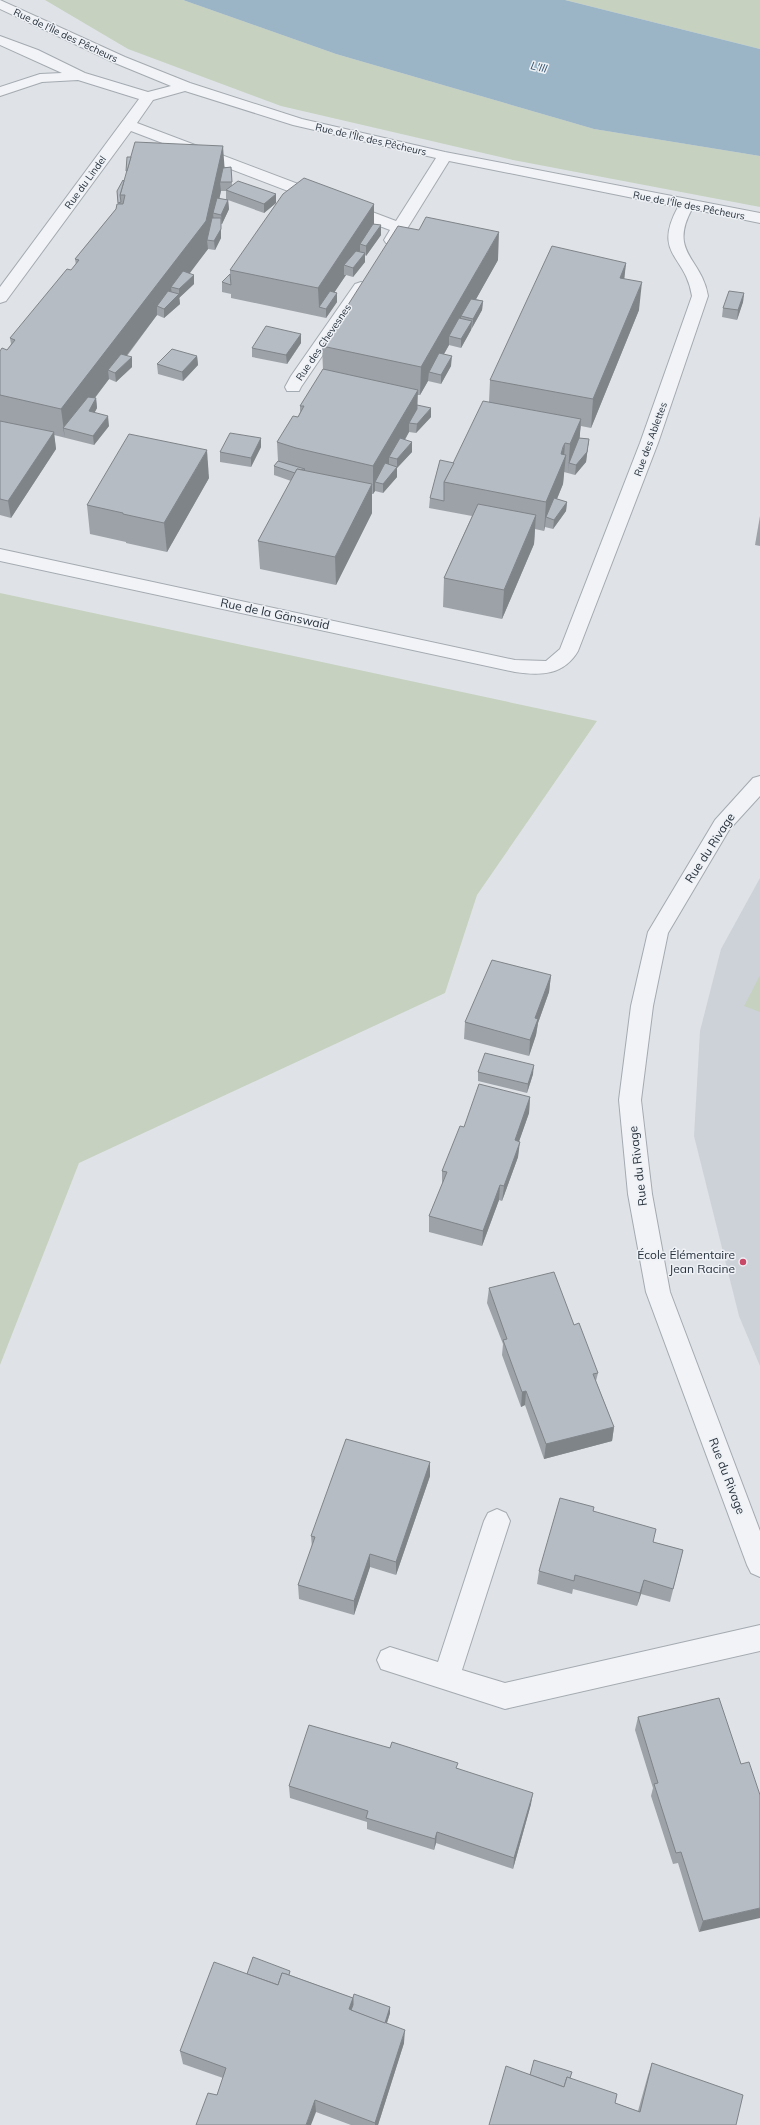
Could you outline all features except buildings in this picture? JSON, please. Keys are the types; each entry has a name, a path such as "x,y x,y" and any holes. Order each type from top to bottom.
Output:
{"street":[{"name":"Rue de l'Île des Pêcheurs","path":"0,4 120,60 185,86 298,122 444,156 687,205 760,218"},
{"path":"0,40 33,53 80,76 148,97 185,86"},
{"path":"0,92 40,78 80,76"},
{"name":"Rue du Lindel","path":"0,298 148,97"},
{"path":"127,124 399,228"},
{"path":"383,255 444,156"},
{"name":"Rue des Ablettes","path":"551,667 561,662 569,651 646,450 700,296 700,286 678,250 676,240 675,231 687,205"},
{"name":"Rue des Chevesnes","path":"293,387 298,376 370,275"},
{"name":"Rue de la Gänswaid","path":"0,555 515,666 530,668 551,667"},
{"name":"Rue du Rivage","path":"760,783 722,825 658,932 642,1006 630,1100 640,1194 658,1292 760,1565"},
{"path":"446,1678 497,1521"},
{"path":"390,1660 505,1696 760,1638"}],"shaded area":[{"path":"760,878 760,1366 739,1316 694,1136 700,1031 721,949"}],"green space":[{"path":"45,0 183,0 336,54 594,129 760,156 760,207 513,160 281,106 128,49"},
{"path":"565,0 760,0 760,49"},
{"path":"0,593 597,721 477,895 445,993 79,1163 0,1365"},
{"path":"760,975 760,1012 744,1006"}],"water":[{"name":"L'Ill","path":"183,0 565,0 760,49 760,156 594,129 336,54"}],"place":[{"name":"École Élémentaire Jean Racine","path":"743,1262"}]}
